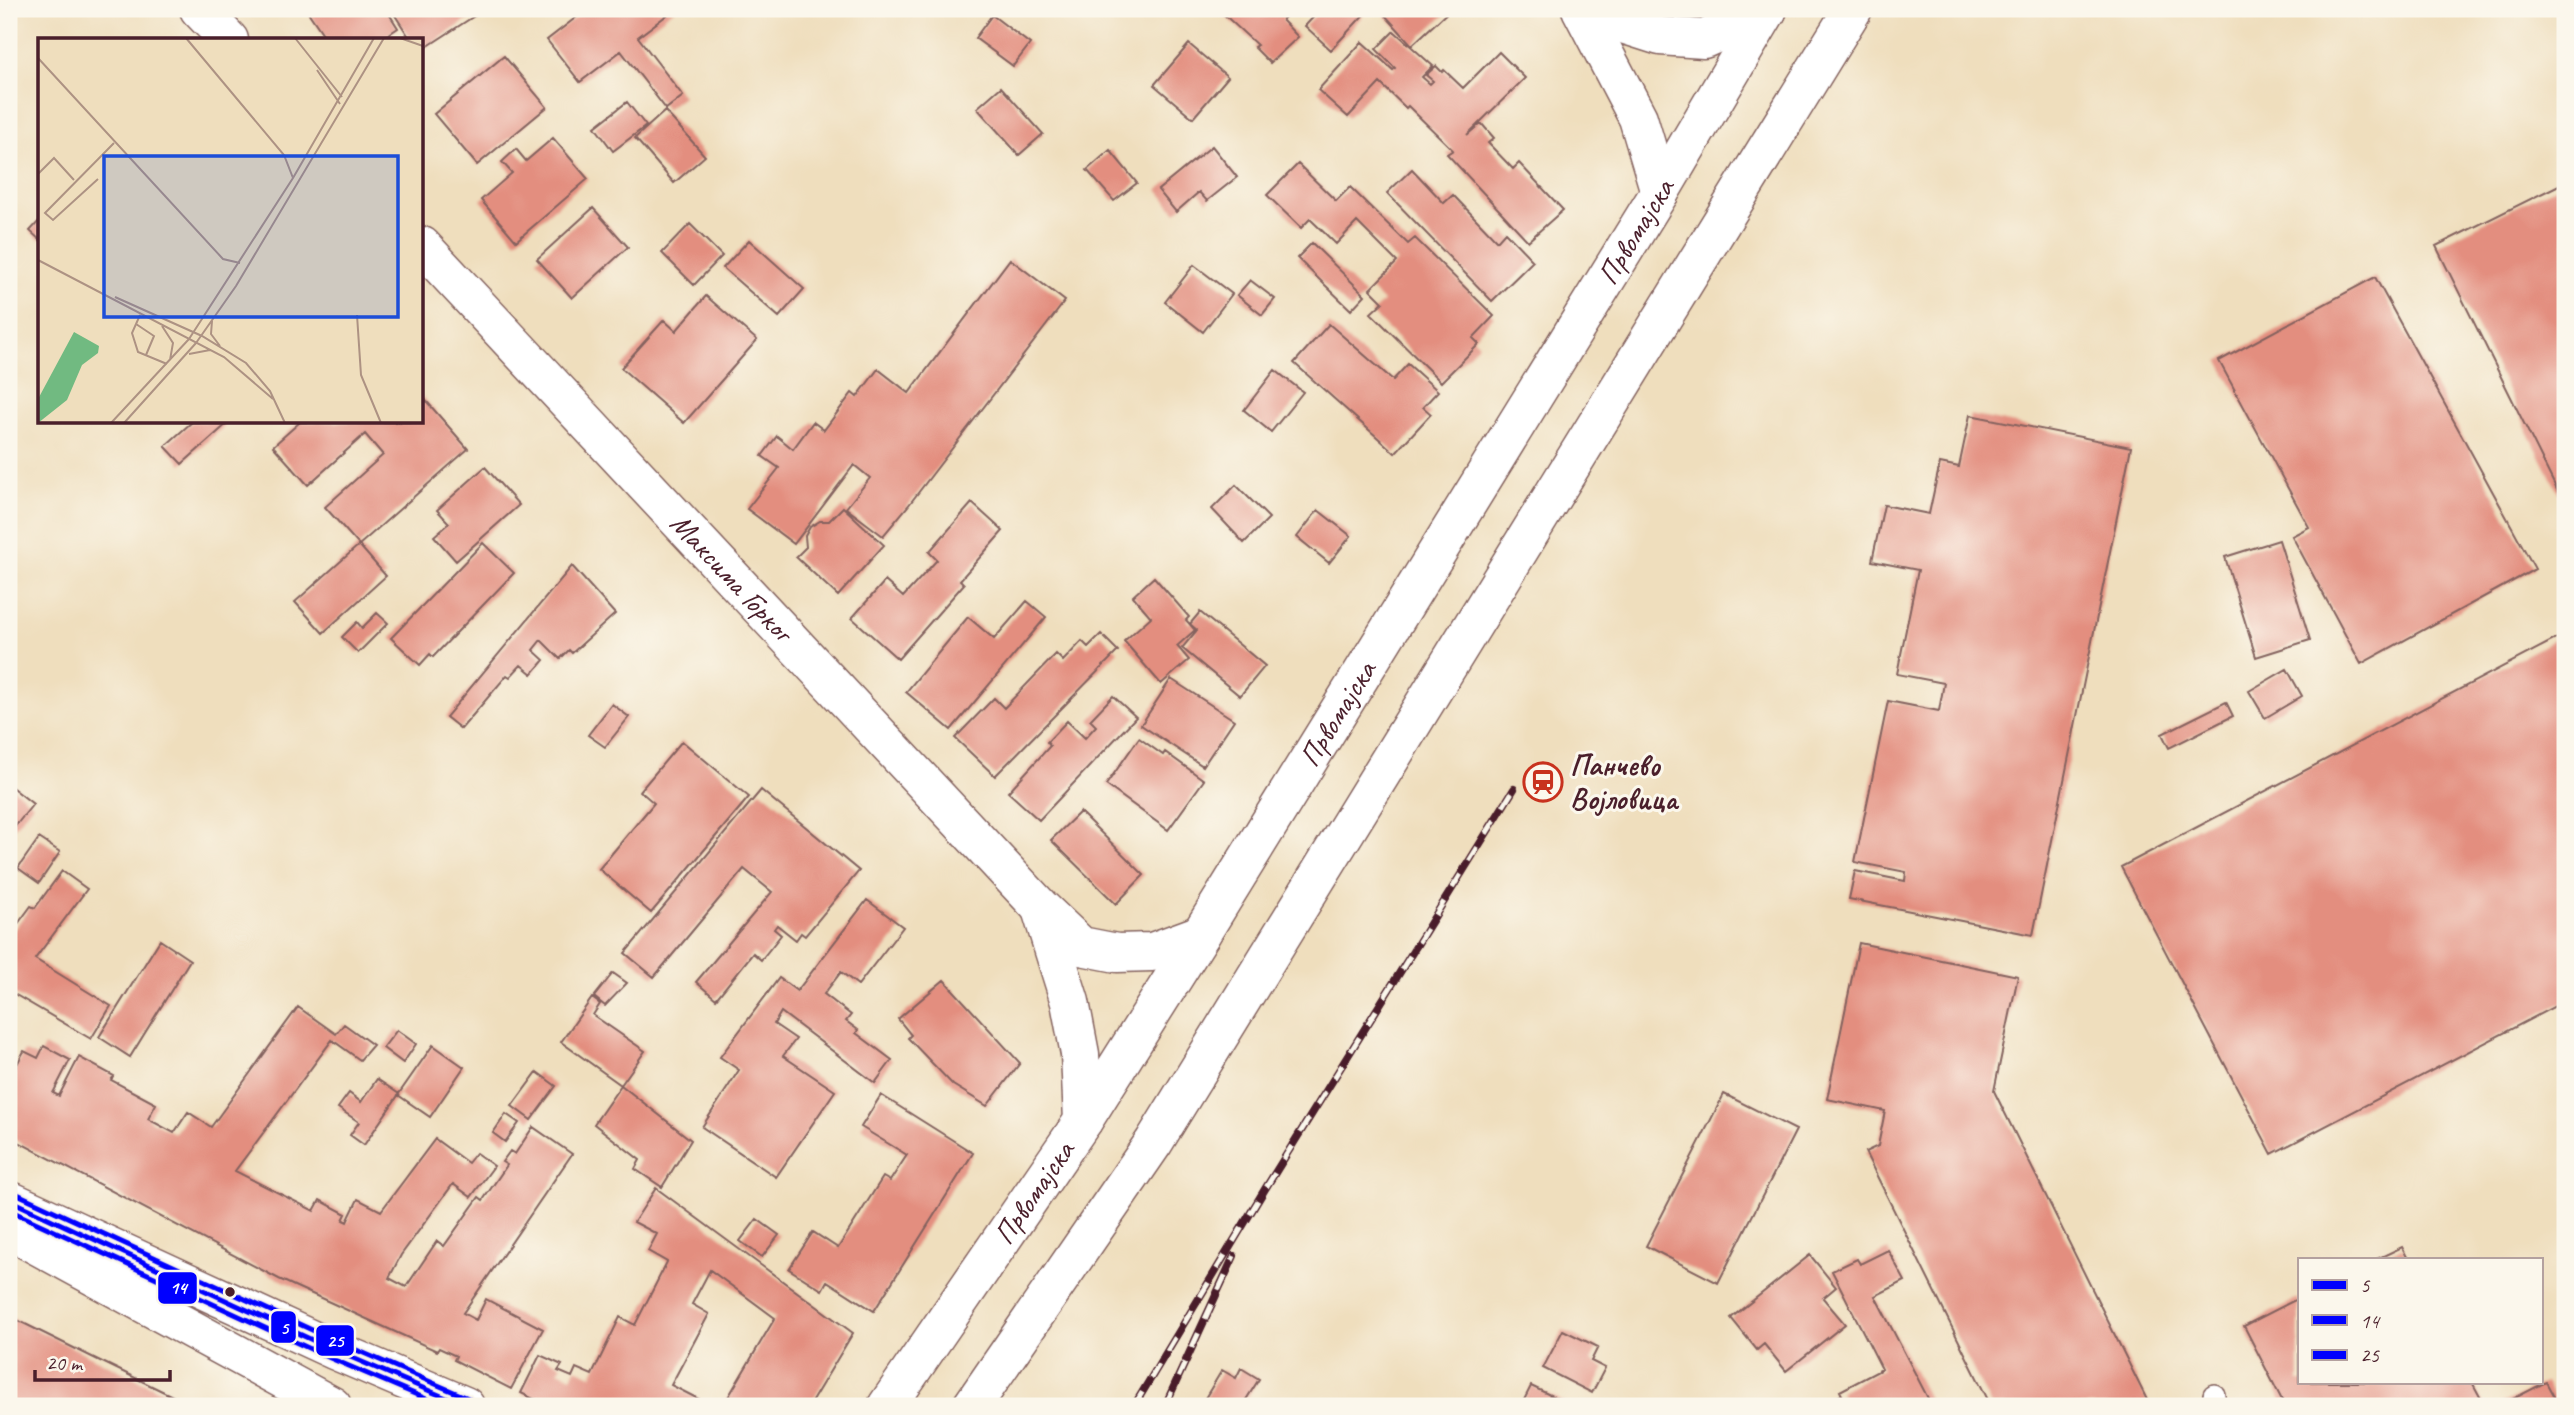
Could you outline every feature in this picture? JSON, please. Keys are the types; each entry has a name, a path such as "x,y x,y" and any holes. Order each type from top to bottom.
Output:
{"main road":[{"path":"199,9 227,38"},
{"path":"1581,9 1638,118 1660,192"},
{"path":"1595,9 1616,22 1660,36 1703,38 1768,10"},
{"path":"972,1406 1154,1142 1853,9"},
{"name":"Првомајска","path":"887,1406 1083,1121 1660,192 1768,10"},
{"name":"Максима Горког","path":"424,248 1040,906 1081,946 1116,953 1152,952 1201,934"},
{"path":"1040,906 1070,1002 1080,1055 1083,1121"},
{"path":"9,1200 322,1345 464,1406"},
{"path":"9,1230 317,1403"}],"building":[{"path":"306,9 386,9 398,28 383,38 326,38"},
{"path":"391,9 485,9 424,49 424,38 410,38"},
{"path":"587,9 675,9 638,37 683,96 666,109 621,51 580,82 547,40"},
{"path":"1218,9 1258,9 1266,16 1273,9 1292,9 1282,20 1298,37 1270,63 1254,47 1257,45"},
{"path":"1321,9 1369,9 1331,50 1305,26"},
{"path":"1390,9 1451,9 1412,45 1384,14"},
{"path":"992,15 1030,44 1013,66 975,38"},
{"path":"1394,31 1433,66 1422,77 1430,84 1433,81 1426,75 1436,66 1463,88 1499,52 1525,78 1467,135 1481,123 1494,138 1488,143 1513,169 1519,163 1563,210 1528,241 1447,154 1453,150 1380,83 1348,117 1318,90 1362,42 1393,70 1395,68 1376,49"},
{"path":"1189,44 1228,77 1193,118 1154,85"},
{"path":"504,56 547,107 477,165 434,114"},
{"path":"1001,87 1043,134 1019,155 977,108"},
{"path":"627,102 646,126 613,151 595,127"},
{"path":"665,111 705,156 674,183 635,138"},
{"path":"553,138 588,179 516,241 481,200 512,173 502,162 516,149 526,161"},
{"path":"1212,146 1237,177 1207,201 1199,192 1176,212 1158,190"},
{"path":"1110,150 1137,183 1114,201 1087,170"},
{"path":"1298,164 1336,201 1350,187 1408,244 1415,238 1494,316 1473,338 1479,344 1441,382 1371,313 1383,302 1370,289 1397,262 1357,222 1336,244 1310,219 1301,228 1267,195"},
{"path":"1412,169 1444,203 1453,195 1497,241 1505,232 1533,261 1492,301 1387,193"},
{"path":"2563,183 2565,188 2565,506 2436,246"},
{"path":"593,208 628,247 572,298 537,259"},
{"path":"38,222 38,238 30,231"},
{"path":"690,224 722,256 694,285 662,253"},
{"path":"749,240 804,289 779,317 723,268"},
{"path":"1312,243 1365,295 1351,310 1297,258"},
{"path":"1010,259 1065,301 883,536 846,508 870,478 854,465 794,544 747,509 779,468 762,456 777,436 793,449 813,422 824,430 852,393 857,397 878,369 909,393"},
{"path":"1194,265 1232,294 1203,332 1165,302"},
{"path":"2375,277 2535,569 2361,664 2292,536 2309,527 2219,361"},
{"path":"1250,280 1275,299 1262,315 1237,295"},
{"path":"706,296 757,340 684,423 621,368 664,320 676,331"},
{"path":"1329,324 1393,380 1408,364 1438,391 1423,407 1431,414 1395,453 1294,363"},
{"path":"1275,370 1303,392 1271,432 1244,410"},
{"path":"424,398 468,449 359,545 325,507 383,455 365,434 308,485 273,446 298,424 424,424"},
{"path":"1970,415 2131,447 2033,935 1849,899 1855,871 1905,881 1906,872 1855,862 1888,701 1939,711 1944,683 1897,674 1918,570 1872,561 1884,505 1929,514 1940,463 1959,467"},
{"path":"190,424 227,424 182,464 165,446"},
{"path":"485,467 519,505 456,561 434,536 449,523 437,510"},
{"path":"1236,485 1269,518 1244,543 1212,509"},
{"path":"972,503 1003,531 960,580 964,584 898,659 852,618 885,581 903,597 937,560 929,552"},
{"path":"843,507 884,545 838,596 796,557 806,547 805,536 810,527 820,521 829,521"},
{"path":"1318,510 1351,536 1329,563 1297,537"},
{"path":"2279,540 2310,640 2256,657 2225,557"},
{"path":"483,543 514,573 433,657 430,654 420,665 391,638"},
{"path":"359,545 386,576 323,633 295,602"},
{"path":"572,566 615,614 572,653 569,650 560,659 541,640 533,650 544,660 532,674 521,665 510,677 507,675 461,729 446,717"},
{"path":"1154,577 1189,617 1186,620 1195,630 1177,646 1189,660 1161,684 1124,641 1151,617 1133,596"},
{"path":"1027,601 1046,617 951,730 906,692 968,617 994,639"},
{"path":"1200,612 1265,666 1240,696 1182,648 1197,630 1190,624"},
{"path":"377,613 388,623 358,653 342,637 357,622 362,628"},
{"path":"1101,634 1118,651 995,776 955,738 994,698 1004,708 1056,654 1063,661 1082,641 1088,647"},
{"path":"2565,634 2565,1001 2272,1154 2121,867"},
{"path":"2287,669 2302,696 2265,718 2249,691"},
{"path":"1171,679 1234,720 1203,766 1141,725"},
{"path":"1113,696 1136,717 1039,820 1008,792 1050,746 1047,742 1067,721 1085,738 1096,726 1090,720"},
{"path":"2226,702 2233,716 2169,748 2162,734"},
{"path":"612,704 629,717 605,747 588,735"},
{"path":"1139,738 1163,755 1165,752 1204,780 1168,830 1106,785"},
{"path":"682,741 749,797 651,913 599,869 654,803 640,791"},
{"path":"9,785 33,804 9,834"},
{"path":"761,790 859,871 805,936 801,933 796,940 777,925 774,929 781,935 761,960 753,953 716,999 696,982 772,892 744,869 654,977 625,953"},
{"path":"1080,812 1144,875 1116,904 1051,840"},
{"path":"39,838 60,852 39,883 18,868"},
{"path":"62,871 87,889 35,959 111,1006 91,1039 9,991 9,936 31,906 35,908"},
{"path":"867,900 903,927 858,985 841,972 824,994 851,1015 846,1021 858,1030 856,1033 892,1060 875,1083 781,1012 774,1024 796,1039 783,1056 835,1091 776,1177 702,1127 739,1070 720,1057 779,978 797,991"},
{"path":"160,940 190,960 130,1057 99,1037"},
{"path":"1859,943 2018,976 1994,1091 2150,1406 1991,1406 1865,1152 1878,1146 1885,1111 1827,1099"},
{"path":"613,973 627,983 605,1006 594,997"},
{"path":"944,980 1020,1063 987,1106 953,1085 908,1038 911,1035 898,1019"},
{"path":"592,998 600,1004 593,1015 645,1051 621,1085 561,1042"},
{"path":"298,1007 336,1034 344,1024 373,1045 360,1060 332,1040 235,1171 314,1211 320,1200 346,1214 343,1220 347,1222 358,1199 381,1211 435,1139 468,1163 476,1153 494,1166 471,1197 453,1184 401,1255 389,1278 406,1287 437,1241 444,1246 479,1197 483,1200 507,1165 502,1162 510,1151 515,1154 533,1127 572,1154 463,1313 476,1320 486,1299 543,1329 511,1389 454,1360 456,1356 439,1348 437,1351 279,1279 9,1137 9,1069 13,1072 24,1051 38,1058 44,1046 70,1060 53,1093 59,1096 79,1057 114,1076 111,1080 156,1104 148,1119 174,1133 188,1112 211,1127"},
{"path":"397,1030 416,1044 403,1063 383,1048"},
{"path":"433,1045 464,1067 430,1117 398,1095"},
{"path":"537,1072 556,1086 531,1120 512,1106"},
{"path":"377,1079 399,1094 364,1145 350,1135 359,1122 338,1108 349,1093 361,1102"},
{"path":"621,1085 691,1140 662,1187 635,1169 640,1160 594,1124"},
{"path":"1724,1094 1796,1130 1718,1283 1646,1246"},
{"path":"881,1095 973,1153 874,1311 827,1281 822,1290 789,1269 813,1232 838,1248 883,1177 890,1181 907,1155 861,1127"},
{"path":"506,1114 519,1123 505,1142 493,1133"},
{"path":"656,1188 853,1333 809,1406 723,1406 775,1318 710,1270 692,1304 709,1314 671,1385 712,1406 548,1406 521,1393 540,1355 562,1365 558,1371 572,1377 576,1368 592,1375 620,1317 635,1325 667,1262 648,1251 657,1234 634,1222"},
{"path":"757,1219 779,1235 762,1257 740,1241"},
{"path":"2402,1247 2408,1258 2379,1258"},
{"path":"1888,1250 1905,1281 1875,1296 1932,1406 1836,1406 1832,1400 1842,1395 1840,1391 1882,1369 1832,1271 1857,1259 1860,1264"},
{"path":"1810,1255 1836,1287 1823,1298 1845,1324 1786,1371 1764,1344 1757,1350 1731,1318"},
{"path":"2298,1299 2298,1384 2473,1384 2485,1406 2285,1406 2244,1326"},
{"path":"9,1316 90,1356 193,1406 9,1406"},
{"path":"1563,1330 1598,1347 1591,1361 1605,1368 1592,1393 1543,1368"},
{"path":"1241,1368 1259,1379 1242,1406 1214,1406 1204,1400 1222,1370 1236,1378"},
{"path":"2546,1382 2559,1406 2499,1406"},
{"path":"1531,1386 1573,1406 1521,1406"}],"railway":[{"path":"1134,1406 1265,1189 1514,789"},
{"path":"1165,1406 1234,1256"}],"transit line":[{"name":"25","path":"13,1192 338,1342 468,1398"},
{"name":"5","path":"9,1200 334,1350 465,1406"},
{"name":"14","path":"9,1210 330,1358 443,1406"}],"place":[{"name":"Панчево Војловица","path":"1543,782"}]}
